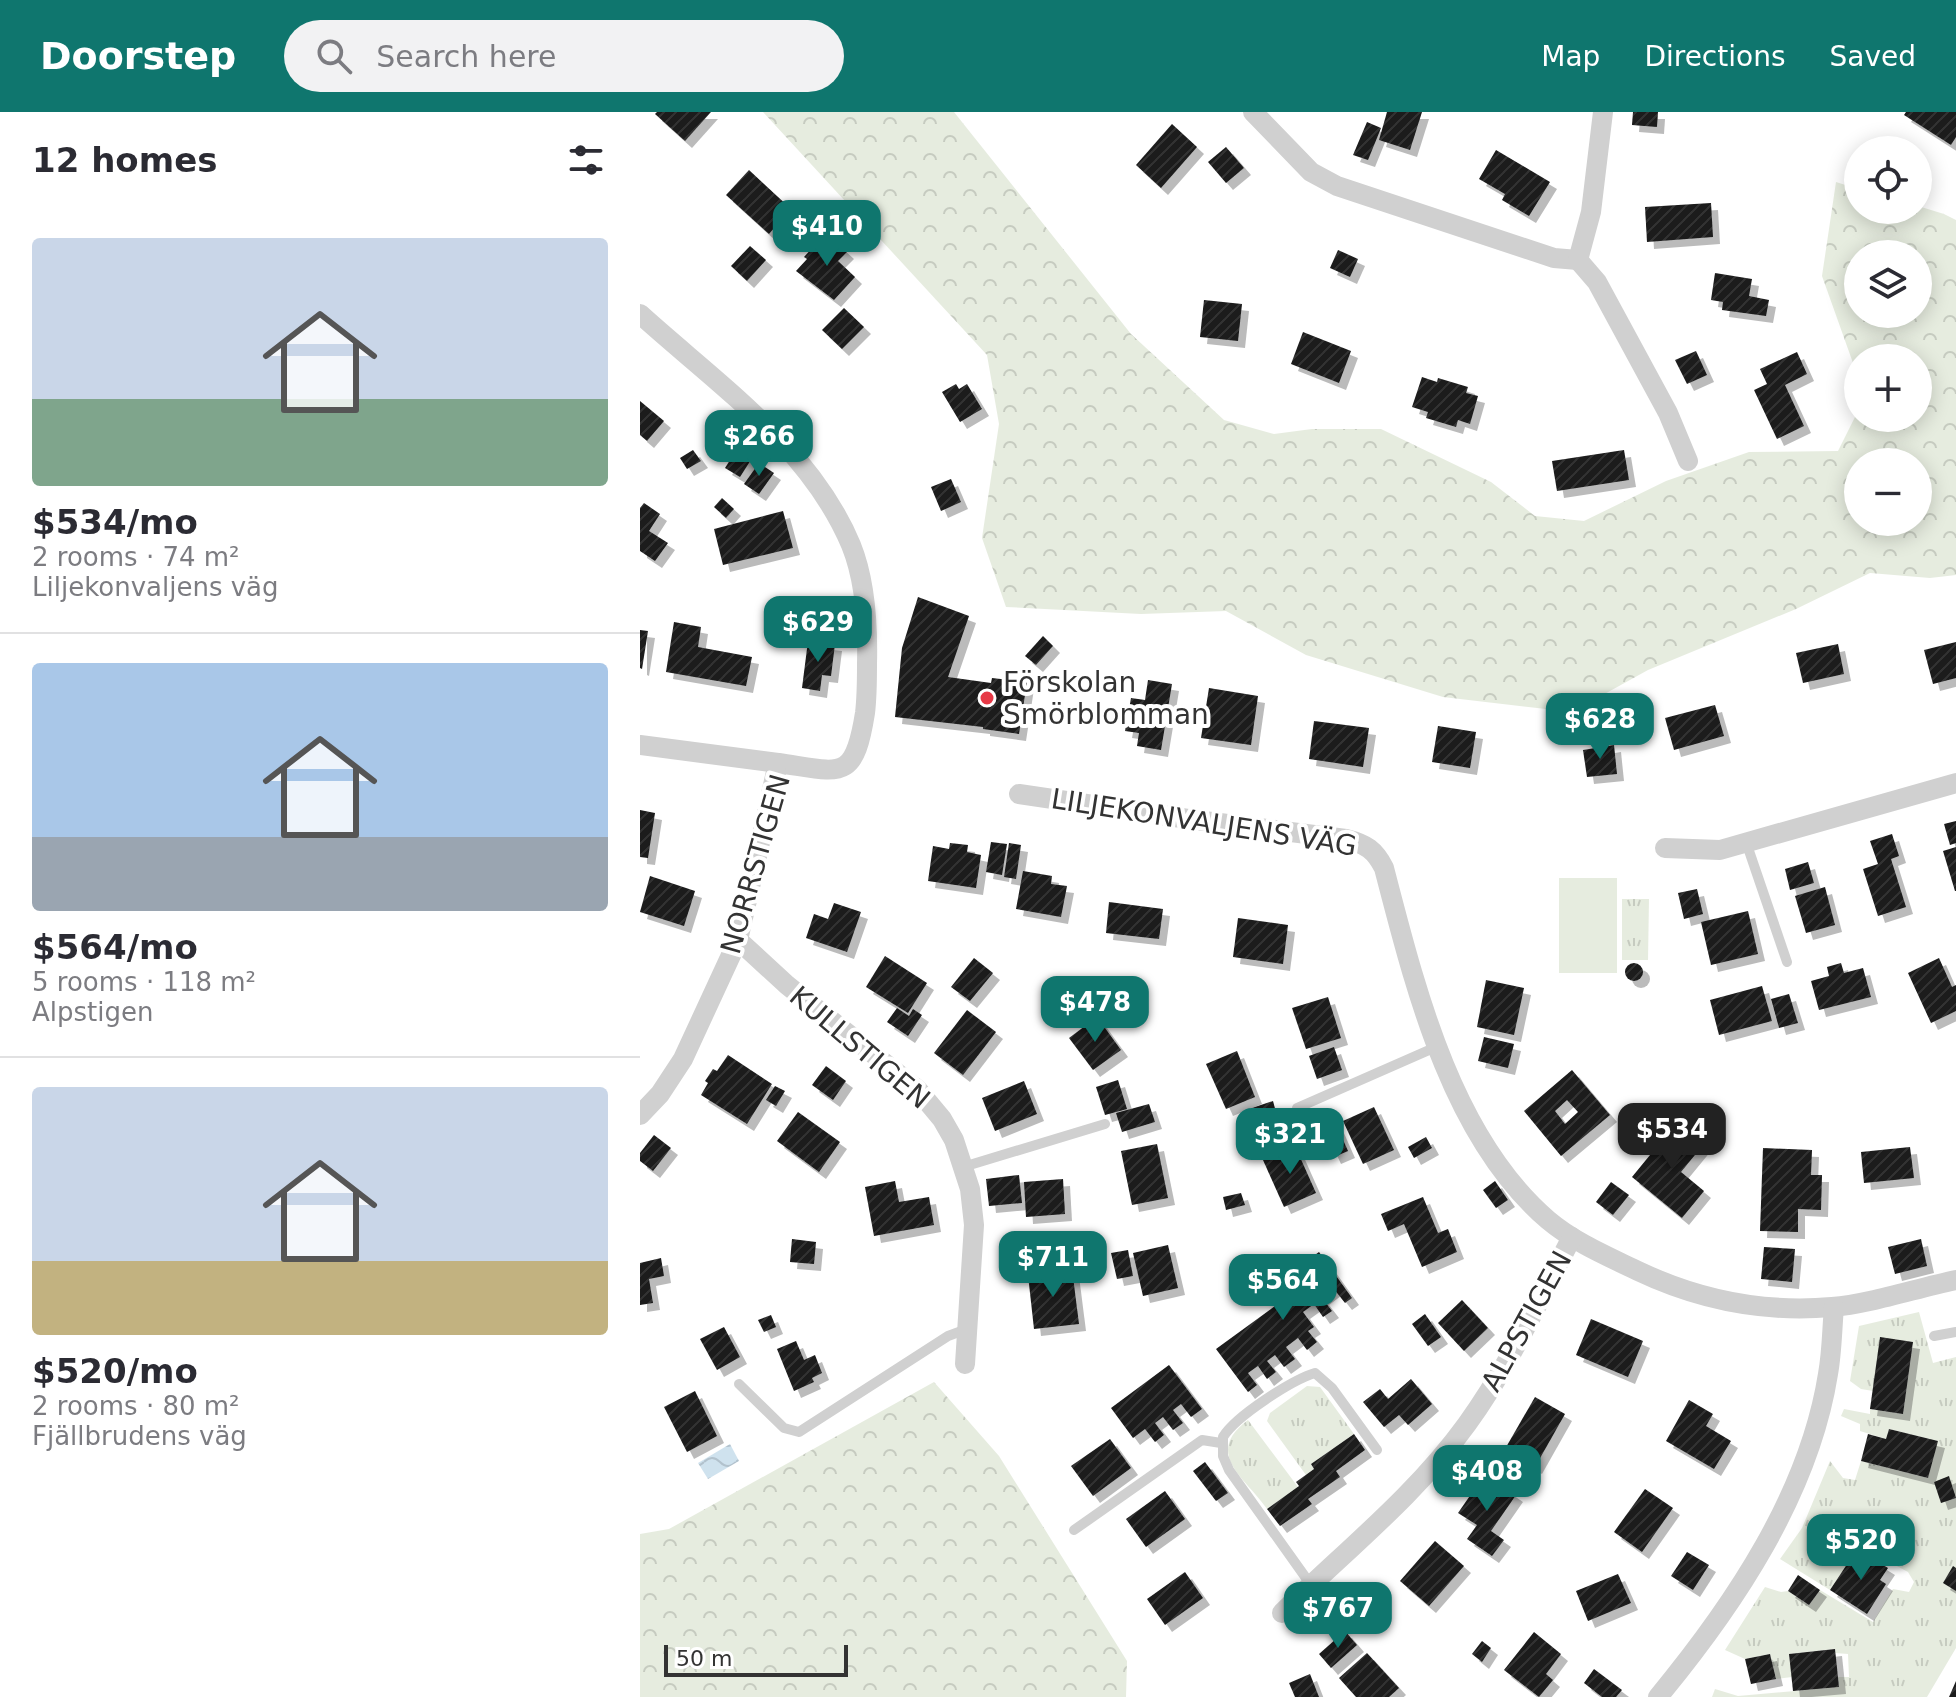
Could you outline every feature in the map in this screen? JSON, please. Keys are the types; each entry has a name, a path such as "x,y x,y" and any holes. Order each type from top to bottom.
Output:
{"street":[{"path":"1253,112 1311,172 1337,186 1554,258 1578,260 1597,282 1668,413 1688,461"},
{"path":"1578,260 1591,212 1603,112"},
{"name":"NORRSTIGEN","path":"640,314 793,454 832,507 852,547 866,608 868,634 866,705 860,747 854,759 836,770 778,763 738,940 683,1059 660,1094 640,1115"},
{"path":"640,745 778,763"},
{"path":"1665,848 1720,850 1956,783"},
{"name":"LILJEKONVALJENS VÄG","path":"1019,794 1346,839 1364,844 1376,853 1384,868 1447,1075 1482,1141 1503,1171 1526,1199 1572,1237 1673,1288 1708,1298 1782,1308 1834,1307 1956,1280"},
{"name":"KULLSTIGEN","path":"738,940 787,985 917,1089 948,1129 970,1189 974,1225 965,1364"},
{"name":"ALPSTIGEN","path":"1282,1613 1394,1509 1466,1425 1503,1368 1572,1237"},
{"path":"1658,1697 1732,1600 1785,1508 1813,1436 1826,1383 1834,1307"}],"lane":[{"path":"1746,842 1787,962"},
{"path":"1297,1108 1436,1047"},
{"path":"963,1167 1105,1124"},
{"path":"739,1384 784,1428 799,1432 948,1336 969,1328"},
{"path":"1934,1336 1956,1332"},
{"path":"1221,1443 1234,1424 1298,1378 1315,1373 1332,1388 1377,1450"},
{"path":"1074,1530 1202,1440 1221,1443"},
{"path":"1221,1443 1229,1470 1311,1585"}],"green space":[{"path":"763,112 954,112 1131,334 1224,420 1274,434 1312,429 1381,429 1491,482 1535,516 1584,521 1666,481 1749,452 1838,451 1848,432 1932,432 1932,344 1846,344 1822,276 1836,182 1844,185 1844,224 1932,224 1932,210 1956,220 1956,575 1930,578 1870,573 1796,609 1648,670 1572,712 1443,697 1306,655 1226,611 1141,614 1006,607 982,538 999,424 987,355"},
{"path":"1559,878 1617,878 1617,973 1559,973"},
{"path":"1622,899 1649,899 1648,960 1622,960"},
{"path":"1919,1312 1933,1363 1956,1357 1956,1648 1927,1697 1712,1697 1715,1689 1738,1696 1839,1687 1838,1677 1849,1677 1848,1654 1835,1653 1835,1649 1789,1654 1792,1677 1776,1679 1770,1654 1745,1659 1725,1650 1765,1587 1788,1591 1809,1605 1820,1590 1873,1622 1893,1589 1909,1592 1914,1582 1908,1572 1880,1557 1876,1561 1857,1549 1830,1590 1780,1559 1802,1528 1830,1461 1843,1478 1855,1480 1861,1461 1928,1478 1937,1441 1889,1429 1886,1439 1860,1431 1860,1424 1841,1416 1844,1409 1870,1414 1870,1409 1903,1414 1913,1342 1880,1338 1873,1391 1861,1389 1850,1381 1859,1326"},
{"path":"934,1382 999,1456 1127,1661 1126,1697 640,1697 640,1534 669,1529"},
{"path":"1307,1386 1320,1387 1354,1434 1311,1464 1314,1469 1306,1475 1267,1421 1270,1413"},
{"path":"1248,1420 1298,1487 1267,1509 1240,1477 1229,1455 1229,1444 1235,1432"}],"water":[{"path":"730,1444 739,1461 708,1479 698,1463"}],"building":[{"path":"711,112 685,141 655,114"},
{"path":"1387,112 1422,112 1410,150 1379,140"},
{"path":"1633,112 1658,112 1657,127 1632,125"},
{"path":"1906,112 1956,112 1956,137 1951,145 1904,115"},
{"path":"1367,122 1381,128 1368,160 1353,155"},
{"path":"1172,124 1197,147 1161,188 1136,165"},
{"path":"1226,147 1244,168 1226,183 1208,162"},
{"path":"1496,150 1550,182 1529,216 1502,200 1505,194 1479,179"},
{"path":"749,170 791,209 769,234 726,195"},
{"path":"1711,203 1713,237 1647,242 1645,207"},
{"path":"826,233 847,252 838,261 855,277 834,300 796,271"},
{"path":"750,246 766,260 747,281 731,266"},
{"path":"1338,250 1358,259 1350,277 1330,268"},
{"path":"1715,273 1752,279 1749,296 1769,300 1766,316 1722,310 1723,302 1711,300"},
{"path":"1204,300 1242,304 1238,341 1200,337"},
{"path":"844,308 864,327 842,349 822,330"},
{"path":"1303,332 1351,351 1339,383 1291,364"},
{"path":"1696,351 1707,375 1687,384 1675,360"},
{"path":"1797,352 1807,374 1785,385 1804,426 1777,439 1754,390 1767,384 1760,369"},
{"path":"1422,377 1437,382 1438,378 1468,387 1466,393 1478,396 1470,424 1458,420 1456,427 1426,418 1428,412 1412,407"},
{"path":"956,384 959,389 967,384 982,409 960,422 942,392"},
{"path":"640,401 664,421 647,441 640,435"},
{"path":"739,446 754,455 740,477 725,468"},
{"path":"693,450 701,461 687,469 680,458"},
{"path":"1624,450 1629,480 1557,491 1552,461"},
{"path":"759,463 774,473 759,494 744,484"},
{"path":"951,479 961,502 941,511 931,487"},
{"path":"722,498 734,509 726,518 714,507"},
{"path":"644,503 660,514 649,531 668,543 655,561 640,551 640,508"},
{"path":"783,511 793,548 723,565 714,529"},
{"path":"918,597 969,616 948,677 991,683 992,678 1027,682 1019,734 895,717 902,648"},
{"path":"674,622 701,627 698,647 752,657 746,686 666,672"},
{"path":"640,630 648,631 642,669 640,668"},
{"path":"1043,636 1053,646 1036,665 1025,656"},
{"path":"808,641 835,644 831,676 822,675 820,691 802,688"},
{"path":"1956,642 1956,678 1933,684 1924,650"},
{"path":"1838,644 1844,674 1803,683 1796,653"},
{"path":"1148,680 1172,684 1161,750 1137,746 1139,733 1125,731 1131,698 1145,700"},
{"path":"1209,688 1258,696 1251,745 1201,738"},
{"path":"1715,705 1724,736 1674,750 1665,718"},
{"path":"1314,721 1369,728 1363,767 1309,759"},
{"path":"1438,726 1476,732 1470,768 1432,762"},
{"path":"1614,745 1617,774 1587,777 1583,750"},
{"path":"640,810 655,813 648,858 640,857"},
{"path":"1956,821 1956,843 1950,845 1944,824"},
{"path":"1892,834 1899,856 1891,859 1906,907 1878,916 1863,869 1878,864 1870,841"},
{"path":"991,842 1007,844 1002,875 986,872"},
{"path":"950,843 968,845 967,852 981,855 976,888 928,881 933,846 949,849"},
{"path":"1009,843 1021,845 1016,879 1004,877"},
{"path":"1956,847 1956,891 1955,891 1943,851"},
{"path":"1808,862 1814,883 1790,890 1785,869"},
{"path":"1023,871 1052,876 1051,884 1067,886 1061,917 1016,909"},
{"path":"650,876 695,891 684,926 640,912"},
{"path":"1825,887 1835,925 1806,933 1795,896"},
{"path":"1697,889 1703,914 1684,919 1678,893"},
{"path":"1109,902 1163,909 1159,939 1106,933"},
{"path":"834,903 861,912 847,952 806,938 814,914 828,919"},
{"path":"1748,911 1758,954 1711,965 1701,922"},
{"path":"1238,918 1288,925 1283,964 1233,957"},
{"path":"885,956 927,983 908,1013 866,987"},
{"path":"974,958 993,973 970,1001 951,987"},
{"path":"1939,958 1952,987 1956,985 1956,1011 1931,1023 1908,973"},
{"path":"1630,963 1638,963 1643,972 1641,979 1630,981 1625,976 1625,968"},
{"path":"1841,963 1844,973 1863,968 1871,997 1819,1010 1811,981 1829,976 1827,967"},
{"path":"1486,980 1524,988 1514,1035 1477,1027"},
{"path":"1762,986 1772,1021 1719,1035 1710,1000"},
{"path":"1789,994 1798,1023 1779,1028 1771,999"},
{"path":"1328,997 1341,1038 1306,1049 1292,1008"},
{"path":"897,1008 909,1016 913,1009 922,1015 908,1036 887,1022"},
{"path":"967,1010 996,1032 963,1075 934,1053"},
{"path":"1097,1017 1121,1050 1093,1070 1069,1038"},
{"path":"1484,1037 1514,1044 1508,1068 1478,1061"},
{"path":"1334,1047 1342,1070 1317,1079 1309,1056"},
{"path":"1237,1051 1255,1097 1226,1109 1206,1064"},
{"path":"728,1055 772,1084 747,1124 701,1095 713,1069 717,1071"},
{"path":"826,1066 846,1081 833,1100 812,1085"},
{"path":"1572,1070 1610,1115 1561,1156 1524,1111","holes":["1567,1100 1578,1112 1565,1124 1555,1111"]},
{"path":"1118,1080 1127,1109 1105,1115 1096,1087"},
{"path":"1024,1081 1037,1114 995,1131 982,1098"},
{"path":"775,1086 785,1091 776,1106 766,1100"},
{"path":"1273,1101 1277,1116 1257,1123 1252,1108"},
{"path":"1149,1104 1155,1122 1122,1132 1116,1113"},
{"path":"1374,1107 1394,1150 1363,1164 1343,1121"},
{"path":"798,1112 840,1142 819,1172 777,1141"},
{"path":"1284,1117 1294,1139 1271,1150 1261,1127"},
{"path":"1677,1122 1704,1144 1681,1172 1704,1191 1682,1218 1632,1177"},
{"path":"1336,1124 1348,1151 1334,1157 1322,1131"},
{"path":"654,1135 671,1148 653,1171 640,1161 640,1153"},
{"path":"1426,1137 1432,1148 1414,1158 1408,1147"},
{"path":"1157,1144 1168,1198 1132,1205 1121,1151"},
{"path":"1295,1146 1316,1193 1284,1207 1263,1160"},
{"path":"1910,1147 1914,1178 1864,1183 1861,1152"},
{"path":"1763,1148 1812,1150 1811,1175 1822,1175 1821,1210 1798,1209 1798,1232 1760,1231"},
{"path":"1019,1175 1022,1203 989,1206 986,1179"},
{"path":"1063,1179 1065,1214 1026,1217 1024,1182"},
{"path":"895,1181 899,1202 929,1197 934,1225 874,1236 865,1187"},
{"path":"1495,1181 1508,1200 1496,1208 1483,1190"},
{"path":"1611,1182 1629,1195 1613,1215 1596,1202"},
{"path":"1241,1193 1245,1205 1226,1210 1223,1197"},
{"path":"1423,1197 1438,1233 1448,1229 1457,1252 1422,1267 1404,1224 1388,1231 1381,1214"},
{"path":"792,1239 816,1242 814,1264 790,1262"},
{"path":"1921,1239 1927,1266 1895,1274 1888,1247"},
{"path":"1087,1245 1090,1264 1064,1268 1061,1249"},
{"path":"1168,1245 1178,1288 1143,1296 1133,1253"},
{"path":"1764,1247 1795,1249 1792,1282 1761,1279"},
{"path":"1128,1250 1133,1276 1117,1279 1111,1253"},
{"path":"1319,1252 1352,1298 1345,1303 1334,1289 1322,1298 1332,1311 1323,1317 1314,1304 1303,1312 1314,1327 1308,1331 1317,1342 1307,1350 1298,1338 1286,1347 1295,1359 1284,1367 1275,1355 1267,1361 1276,1372 1267,1379 1258,1366 1248,1373 1257,1385 1248,1392 1216,1349 1286,1298 1276,1284"},
{"path":"661,1258 664,1276 649,1279 653,1303 640,1305 640,1263"},
{"path":"1072,1269 1079,1324 1034,1329 1028,1275"},
{"path":"1462,1300 1488,1328 1464,1351 1438,1323"},
{"path":"1425,1314 1441,1337 1428,1346 1412,1324"},
{"path":"771,1315 776,1327 764,1332 758,1320"},
{"path":"1591,1319 1643,1341 1628,1377 1576,1355"},
{"path":"724,1327 740,1357 717,1370 700,1339"},
{"path":"1880,1337 1913,1342 1903,1414 1870,1409"},
{"path":"796,1341 804,1360 815,1355 822,1373 812,1378 814,1382 794,1391 777,1349"},
{"path":"1169,1365 1202,1409 1191,1417 1181,1404 1173,1410 1183,1423 1173,1430 1163,1417 1155,1423 1164,1435 1155,1442 1145,1429 1133,1438 1111,1408"},
{"path":"1411,1379 1432,1404 1408,1425 1399,1415 1384,1427 1363,1402 1380,1389 1388,1399"},
{"path":"695,1391 717,1436 687,1452 664,1407"},
{"path":"1535,1397 1565,1414 1535,1467 1505,1449"},
{"path":"1689,1400 1713,1414 1706,1426 1731,1441 1714,1469 1666,1441"},
{"path":"1889,1429 1938,1441 1928,1478 1861,1461 1868,1434 1886,1439"},
{"path":"1354,1434 1365,1450 1336,1471 1340,1477 1308,1499 1312,1504 1280,1526 1267,1509 1299,1486 1296,1482 1314,1469 1311,1464"},
{"path":"1110,1439 1131,1468 1093,1496 1071,1466"},
{"path":"1205,1462 1228,1493 1216,1501 1193,1471"},
{"path":"1485,1474 1516,1495 1491,1531 1504,1540 1492,1556 1467,1539 1477,1525 1458,1513"},
{"path":"1949,1476 1956,1498 1941,1503 1934,1482"},
{"path":"1645,1489 1673,1508 1642,1552 1614,1532"},
{"path":"1165,1491 1185,1519 1146,1547 1126,1519"},
{"path":"1435,1541 1464,1566 1429,1606 1400,1581"},
{"path":"1857,1549 1888,1568 1880,1580 1886,1584 1867,1614 1830,1590"},
{"path":"1687,1552 1709,1565 1693,1590 1671,1576"},
{"path":"1953,1566 1956,1568 1956,1591 1943,1583"},
{"path":"1185,1572 1203,1598 1165,1625 1147,1599"},
{"path":"1618,1574 1631,1603 1588,1621 1576,1591"},
{"path":"1798,1575 1820,1590 1809,1605 1788,1591"},
{"path":"1345,1631 1357,1645 1331,1668 1319,1654"},
{"path":"1534,1632 1561,1654 1546,1674 1553,1680 1539,1697 1504,1670"},
{"path":"1482,1641 1491,1648 1482,1662 1472,1654"},
{"path":"1835,1649 1839,1687 1793,1691 1789,1654"},
{"path":"1367,1653 1399,1688 1389,1697 1356,1697 1339,1678"},
{"path":"1770,1654 1776,1679 1751,1684 1745,1659"},
{"path":"1594,1669 1622,1690 1616,1697 1602,1697 1584,1683"},
{"path":"1310,1674 1319,1697 1295,1697 1289,1683"},
{"path":"1956,1681 1956,1697 1949,1697"}],"place":[{"name":"Förskolan Smörblomman","path":"987,698"}]}
